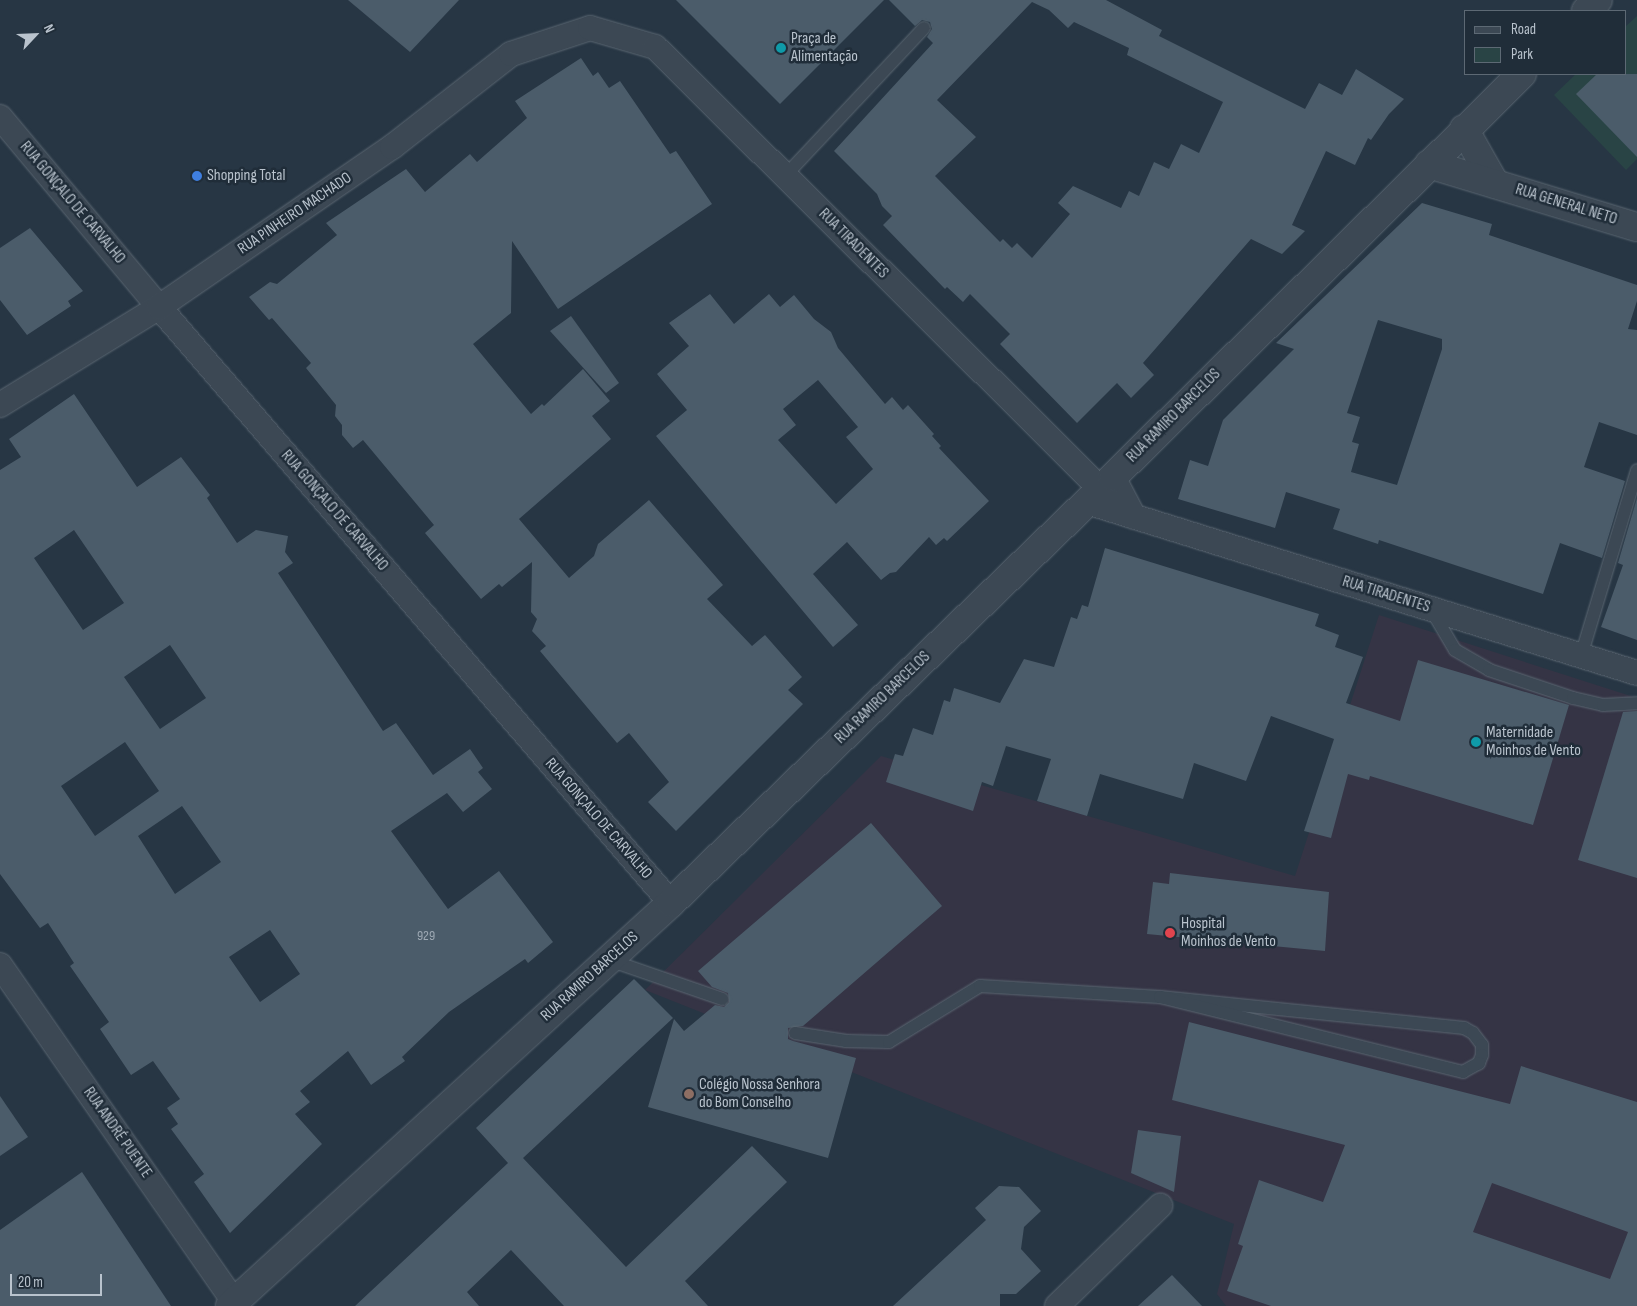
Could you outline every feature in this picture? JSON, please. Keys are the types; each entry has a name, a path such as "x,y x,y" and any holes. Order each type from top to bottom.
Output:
{"street":[{"path":"1587,10 1598,0"},
{"name":"RUA TIRADENTES","path":"590,28 655,47 1100,489 1134,517 1637,673"},
{"name":"RUA PINHEIRO MACHADO","path":"0,405 159,308 392,147 511,54 590,28"},
{"name":"RUA RAMIRO BARCELOS","path":"232,1304 671,904 1100,489 1521,75"},
{"name":"RUA GONÇALO DE CARVALHO","path":"0,117 159,308 671,904"},
{"name":"RUA GENERAL NETO","path":"1464,130 1495,184"},
{"name":"RUA GENERAL NETO","path":"1429,164 1637,227"},
{"name":"RUA TIRADENTES","path":"1100,489 1134,517"},
{"name":"RUA ANDRÉ PUENTE","path":"0,964 232,1304"},
{"path":"1056,1306 1160,1206"}],"lane":[{"path":"785,176 924,28"},
{"path":"1581,656 1637,470"},
{"path":"1430,609 1455,650 1489,670 1580,700 1604,705 1637,703"},
{"path":"609,960 722,999"},
{"path":"795,1033 846,1042 889,1042 980,986 1160,997 1464,1028 1473,1033 1482,1045 1482,1055 1480,1063 1463,1072 1160,997"}],"shaded area":[{"name":"Hospital Moinhos de Vento","path":"1379,615 1637,698 1637,1306 1226,1306 1217,1294 1234,1224 645,990 881,756 1295,876"}],"green space":[{"path":"1637,16 1637,159 1626,170 1554,95 1575,75 1627,75 1627,25"}],"building":[{"path":"348,0 459,0 410,52"},
{"name":"Praça de Alimentação","path":"676,0 884,0 780,104"},
{"path":"889,0 1106,0 1162,30 1159,36 1305,109 1319,83 1342,95 1356,69 1404,99 1389,114 1371,140 1368,138 1355,165 1326,151 1292,225 1305,231 1282,254 1251,239 1143,363 1154,375 1131,398 1117,383 1077,423 1000,344 1010,334 970,294 963,302 947,287 945,289 883,225 892,216 882,206 877,194 834,151 933,43 927,37 932,29 930,22 922,20 915,26","holes":["1032,2 1049,10 1068,28 1074,22 1129,48 1127,55 1223,102 1199,153 1181,144 1169,169 1154,162 1139,196 1129,191 1121,208 1073,186 1058,203 1070,214 1032,258 1017,243 1012,248 1003,239 1000,242 935,176 976,137 937,100"]},
{"path":"581,58 593,76 598,72 609,88 620,81 670,154 676,151 712,204 558,309 512,241 511,313 473,344 531,414 542,404 544,406 583,369 610,401 592,416 611,439 519,519 569,578 594,556 598,544 649,500 723,585 707,599 752,646 765,635 802,677 788,690 803,704 676,831 648,802 669,782 629,733 617,743 540,651 546,646 532,631 537,619 531,612 532,562 502,587 499,584 481,599 425,533 434,525 363,440 353,448 342,435 342,425 335,416 336,405 306,368 311,363 272,318 269,320 249,297 270,282 277,284 337,235 326,223 406,169 425,192 470,154 477,162 527,118 515,101"},
{"path":"1637,74 1637,157 1576,94 1596,75"},
{"path":"1422,203 1492,224 1489,235 1637,285 1637,301 1628,329 1637,330 1637,435 1599,422 1584,467 1625,481 1602,558 1560,543 1543,594 1379,540 1378,544 1333,529 1340,509 1286,492 1275,528 1178,499 1190,460 1208,466 1223,420 1294,349 1276,343","holes":["1378,320 1442,339 1442,349 1397,485 1351,472 1359,444 1352,442 1360,417 1347,413"]},
{"path":"30,228 83,291 68,301 71,306 27,335 0,300 0,248"},
{"path":"710,294 734,324 769,294 780,307 794,295 814,319 831,332 838,348 885,404 892,397 903,410 908,405 934,434 932,436 941,446 939,448 989,501 947,541 944,538 936,545 929,537 896,572 890,573 881,580 847,542 813,574 858,625 833,647 656,436 687,410 657,374 689,346 669,323","holes":["818,380 858,427 846,437 873,469 836,504 778,440 796,425 783,409"]},
{"path":"571,316 619,383 606,393 550,331"},
{"path":"74,394 137,487 181,457 210,495 207,498 237,543 256,530 288,536 285,552 293,563 278,573 383,731 396,723 433,775 470,749 483,768 478,772 492,789 463,812 447,793 391,831 448,909 499,871 553,942 528,963 525,959 449,1012 402,1057 405,1061 371,1085 348,1051 300,1091 310,1102 295,1114 322,1144 230,1233 194,1182 204,1174 171,1129 178,1124 167,1108 180,1099 153,1061 131,1075 100,1029 109,1022 70,966 74,963 48,923 40,928 0,874 0,470 21,457 9,439","holes":["74,530 124,603 83,630 34,558","170,645 206,698 160,729 124,677","125,742 159,791 95,836 61,786","182,806 221,862 175,894 138,836","270,930 300,974 260,1002 229,957"]},
{"path":"1637,498 1637,640 1601,627 1623,565 1618,563"},
{"path":"1105,548 1319,614 1315,626 1339,635 1335,647 1363,657 1346,703 1400,721 1418,660 1569,705 1533,825 1370,776 1369,780 1348,774 1331,838 1304,831 1334,739 1271,716 1246,781 1194,763 1183,799 1100,774 1087,816 1037,801 1051,759 1006,746 993,786 982,782 973,811 886,782 895,754 903,756 913,728 933,735 944,700 950,702 954,688 1000,703 1024,659 1054,667 1071,617 1077,619 1082,605 1088,607"},
{"path":"1637,711 1637,878 1578,860 1623,712"},
{"path":"871,823 942,906 803,1026 788,1028 788,1039 856,1058 828,1158 648,1107 674,1019 684,1031 715,1005 724,1007 729,1002 728,993 712,987 698,971"},
{"path":"1170,873 1329,892 1325,951 1147,934 1153,882 1169,884"},
{"path":"634,979 673,1018 523,1158 626,1267 752,1146 787,1182 685,1281 708,1306 564,1306 511,1250 467,1292 479,1306 355,1306 508,1163 476,1128"},
{"path":"1189,1022 1510,1104 1521,1066 1637,1102 1637,1306 1271,1306 1227,1291 1243,1246 1238,1244 1259,1180 1323,1202 1345,1145 1172,1100","holes":["1492,1183 1628,1232 1610,1279 1473,1232"]},
{"path":"0,1096 28,1137 0,1156"},
{"path":"1138,1130 1181,1136 1174,1192 1131,1173"},
{"path":"82,1172 171,1306 0,1306 0,1230"},
{"path":"999,1186 1019,1187 1041,1211 1024,1227 1021,1249 1041,1271 1016,1294 1000,1294 1000,1306 893,1306 986,1220 975,1208"},
{"path":"1172,1275 1202,1306 1138,1306"}],"place":[{"name":"Praça de Alimentação","path":"781,48"},
{"name":"Shopping Total","path":"197,176"},
{"name":"Maternidade Moinhos de Vento","path":"1476,742"},
{"name":"Hospital Moinhos de Vento","path":"1170,933"},
{"name":"Colégio Nossa Senhora do Bom Conselho","path":"689,1094"}]}
